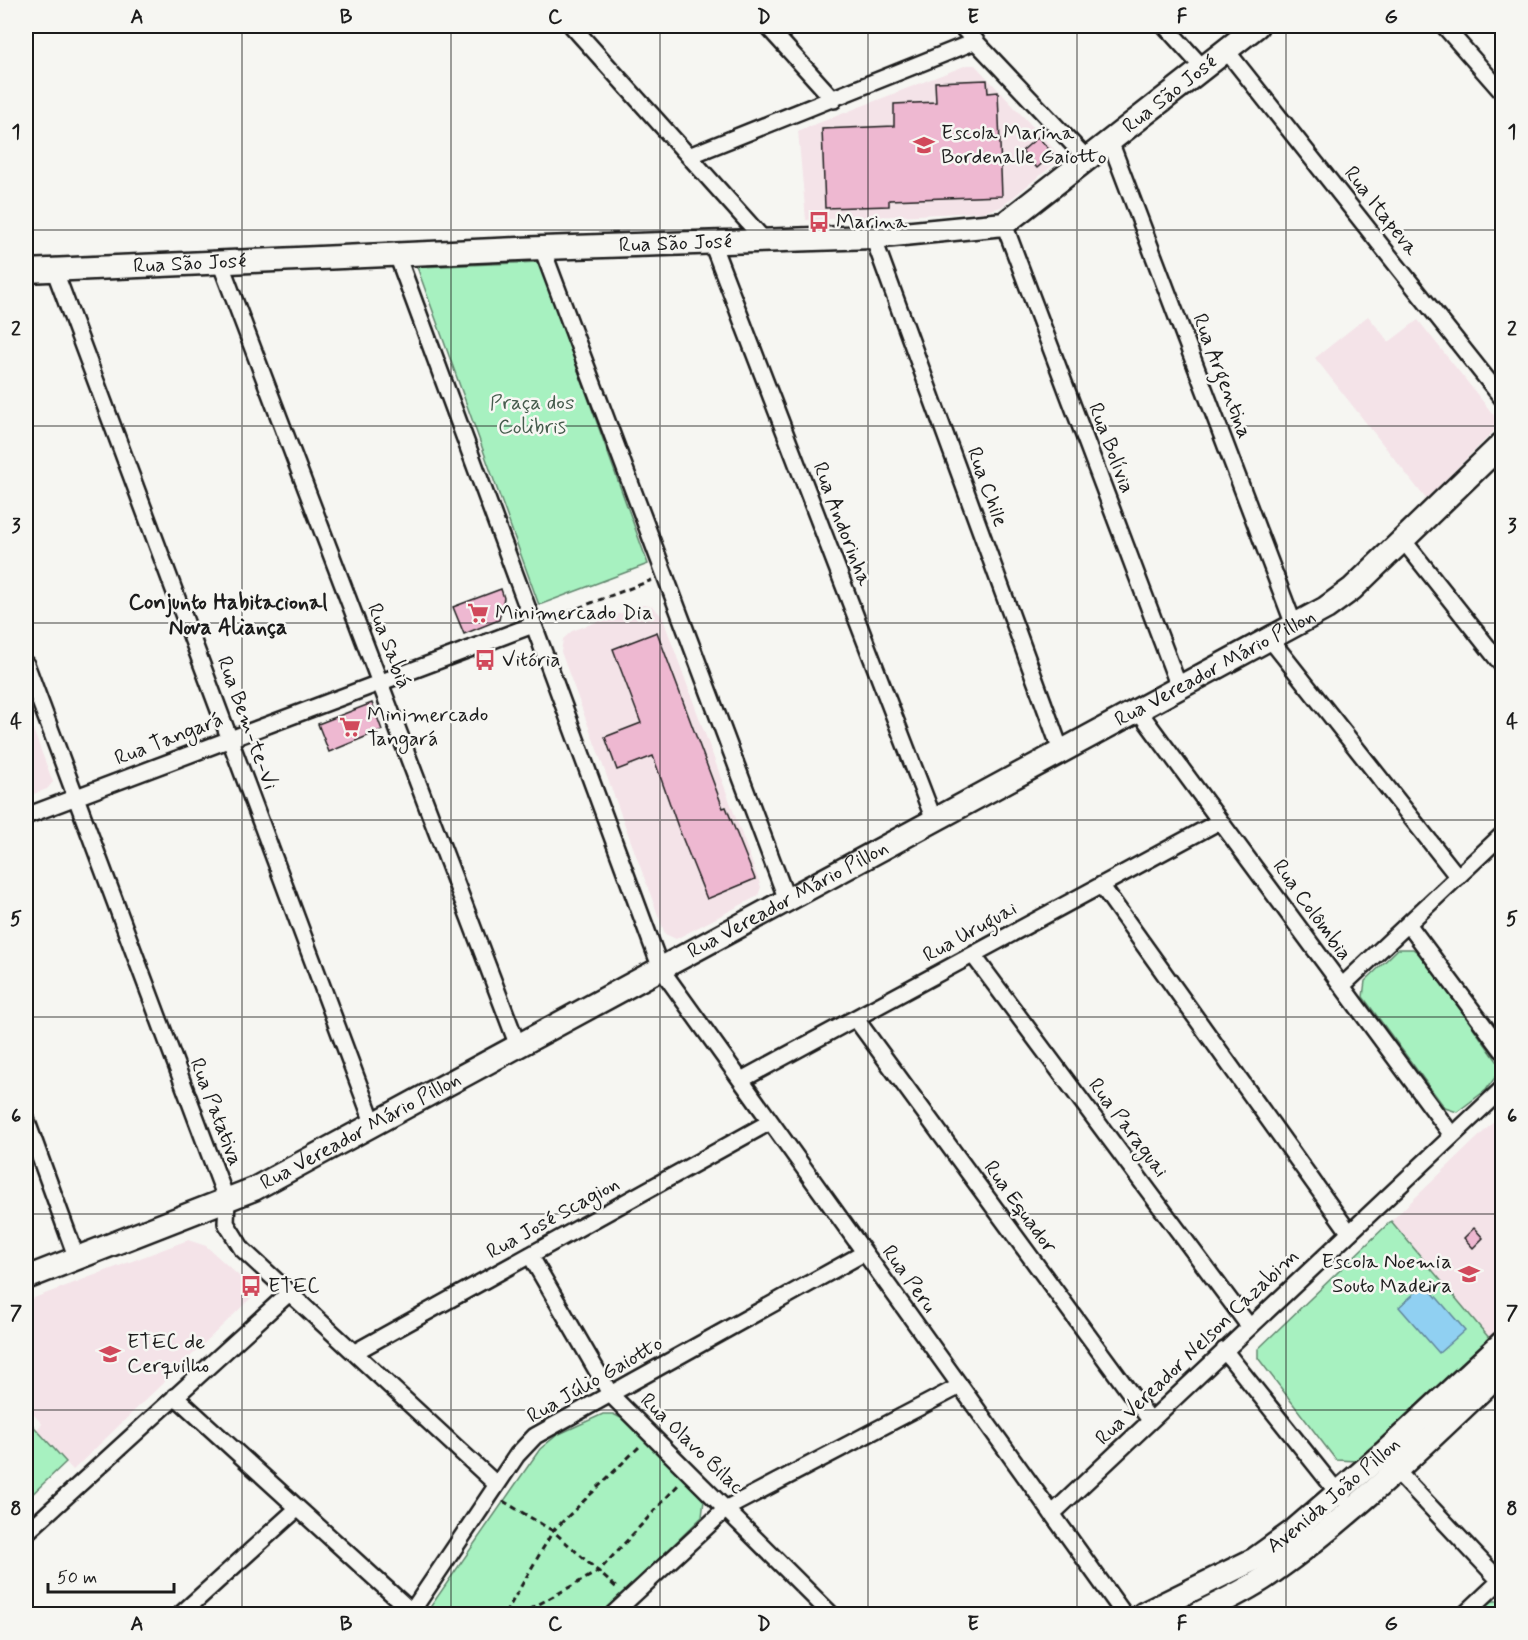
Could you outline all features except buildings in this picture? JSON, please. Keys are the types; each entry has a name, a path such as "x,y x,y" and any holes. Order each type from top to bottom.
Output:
{"street":[{"path":"572,26 765,241"},
{"path":"767,26 834,100"},
{"path":"961,26 1087,159"},
{"path":"1165,26 1203,68"},
{"name":"Rua São José","path":"26,271 542,248 873,237 1004,224 1257,26"},
{"path":"1444,26 1503,92"},
{"path":"689,156 834,100 976,41"},
{"name":"Rua Itapeva","path":"1226,50 1503,398"},
{"name":"Rua Argentina","path":"1110,141 1294,625"},
{"name":"Rua Bolívia","path":"1004,224 1179,687"},
{"name":"Rua Chile","path":"873,237 1061,751"},
{"name":"Rua Andorinha","path":"712,243 934,820"},
{"path":"542,248 787,900"},
{"path":"397,255 661,969"},
{"name":"Rua Sabiá","path":"220,262 518,1046"},
{"name":"Rua Bem-te-Vi","path":"54,269 374,1125"},
{"name":"Rua Vereador Mário Pillon","path":"26,1278 227,1201 374,1125 1270,639 1352,589 1503,444"},
{"path":"1403,540 1503,665"},
{"name":"Rua Tangará","path":"26,816 533,625"},
{"path":"1270,639 1458,877"},
{"name":"Rua Patativa","path":"26,664 227,1201 226,1223 242,1249 356,1352 493,1489"},
{"name":"Rua Colômbia","path":"1138,710 1452,1135"},
{"name":"Rua Uruguai","path":"741,1080 1220,821"},
{"path":"1342,986 1503,835"},
{"path":"1101,885 1349,1232"},
{"path":"1408,924 1503,1050"},
{"name":"Rua Paraguai","path":"973,955 1249,1326"},
{"name":"Rua Peru","path":"661,969 1124,1614"},
{"name":"Rua Equador","path":"856,1019 1150,1420"},
{"name":"Rua Vereador Nelson Cazabim","path":"1052,1514 1503,1089"},
{"path":"26,1119 77,1259"},
{"name":"Rua José Scagion","path":"356,1352 770,1122"},
{"name":"Rua Júlio Gaiotto","path":"411,1613 493,1489 517,1455 535,1436 864,1252"},
{"name":"Rua Olavo Bilac","path":"530,1255 611,1395 728,1508 831,1614"},
{"path":"26,1533 289,1293"},
{"name":"Avenida João Pillon","path":"1389,1463 1503,1343"},
{"path":"1224,1350 1345,1502"},
{"name":"Avenida João Pillon","path":"1198,1614 1271,1574 1389,1463 1503,1371"},
{"path":"613,1614 728,1508 960,1386"},
{"path":"176,1396 411,1613"},
{"path":"1389,1463 1502,1581 1465,1614"},
{"name":"Avenida João Pillon","path":"1143,1614 1255,1559 1345,1502"},
{"path":"181,1614 298,1508"}],"path":[{"path":"533,625 665,575"},
{"path":"505,1614 553,1531 652,1434"},
{"path":"521,1614 599,1571 690,1471"},
{"path":"493,1489 553,1531 629,1599"}],"shaded area":[{"name":"Escola Marina Bordenalle Gaiotto","path":"967,65 975,65 1062,158 1001,207 984,212 806,220 798,131"},
{"path":"1368,316 1389,342 1418,320 1496,418 1496,429 1426,499 1315,358"},
{"path":"643,605 652,606 662,616 761,887 758,896 676,939 665,934 561,652 563,639 572,631"},
{"path":"26,711 53,782 47,789 26,797"},
{"name":"Escola Noemia Souto Madeira","path":"1502,1114 1502,1327 1490,1339 1391,1221"},
{"name":"ETEC de Cerquilho","path":"188,1240 206,1246 249,1285 251,1298 73,1470 36,1430 42,1424 26,1406 26,1301"}],"green space":[{"name":"Praça dos Colibris","path":"539,262 648,564 539,605 417,267"},
{"path":"1398,949 1413,949 1422,956 1502,1068 1486,1090 1457,1112 1445,1108 1363,997 1365,981"},
{"path":"1391,1221 1490,1339 1358,1461 1336,1460 1258,1358 1258,1349"},
{"path":"603,1414 613,1414 621,1418 704,1500 702,1517 602,1614 430,1614 431,1606 540,1449 557,1435"},
{"path":"26,1418 66,1462 26,1500"},
{"path":"1490,1601 1502,1601 1502,1614 1476,1614"}],"water":[{"path":"1425,1284 1465,1330 1439,1353 1399,1307"}],"place":[{"name":"Escola Marina Bordenalle Gaiotto","path":"924,145"},
{"name":"Marina","path":"819,222"},
{"name":"Minimercado Dia","path":"478,613"},
{"name":"Vitória","path":"485,660"},
{"name":"Minimercado Tangará","path":"350,727"},
{"name":"Escola Noemia Souto Madeira","path":"1469,1274"},
{"name":"ETEC","path":"251,1286"},
{"name":"ETEC de Cerquilho","path":"110,1354"}],"district":[{"name":"Conjunto Habitacional Nova Aliança","path":"228,616"}]}
